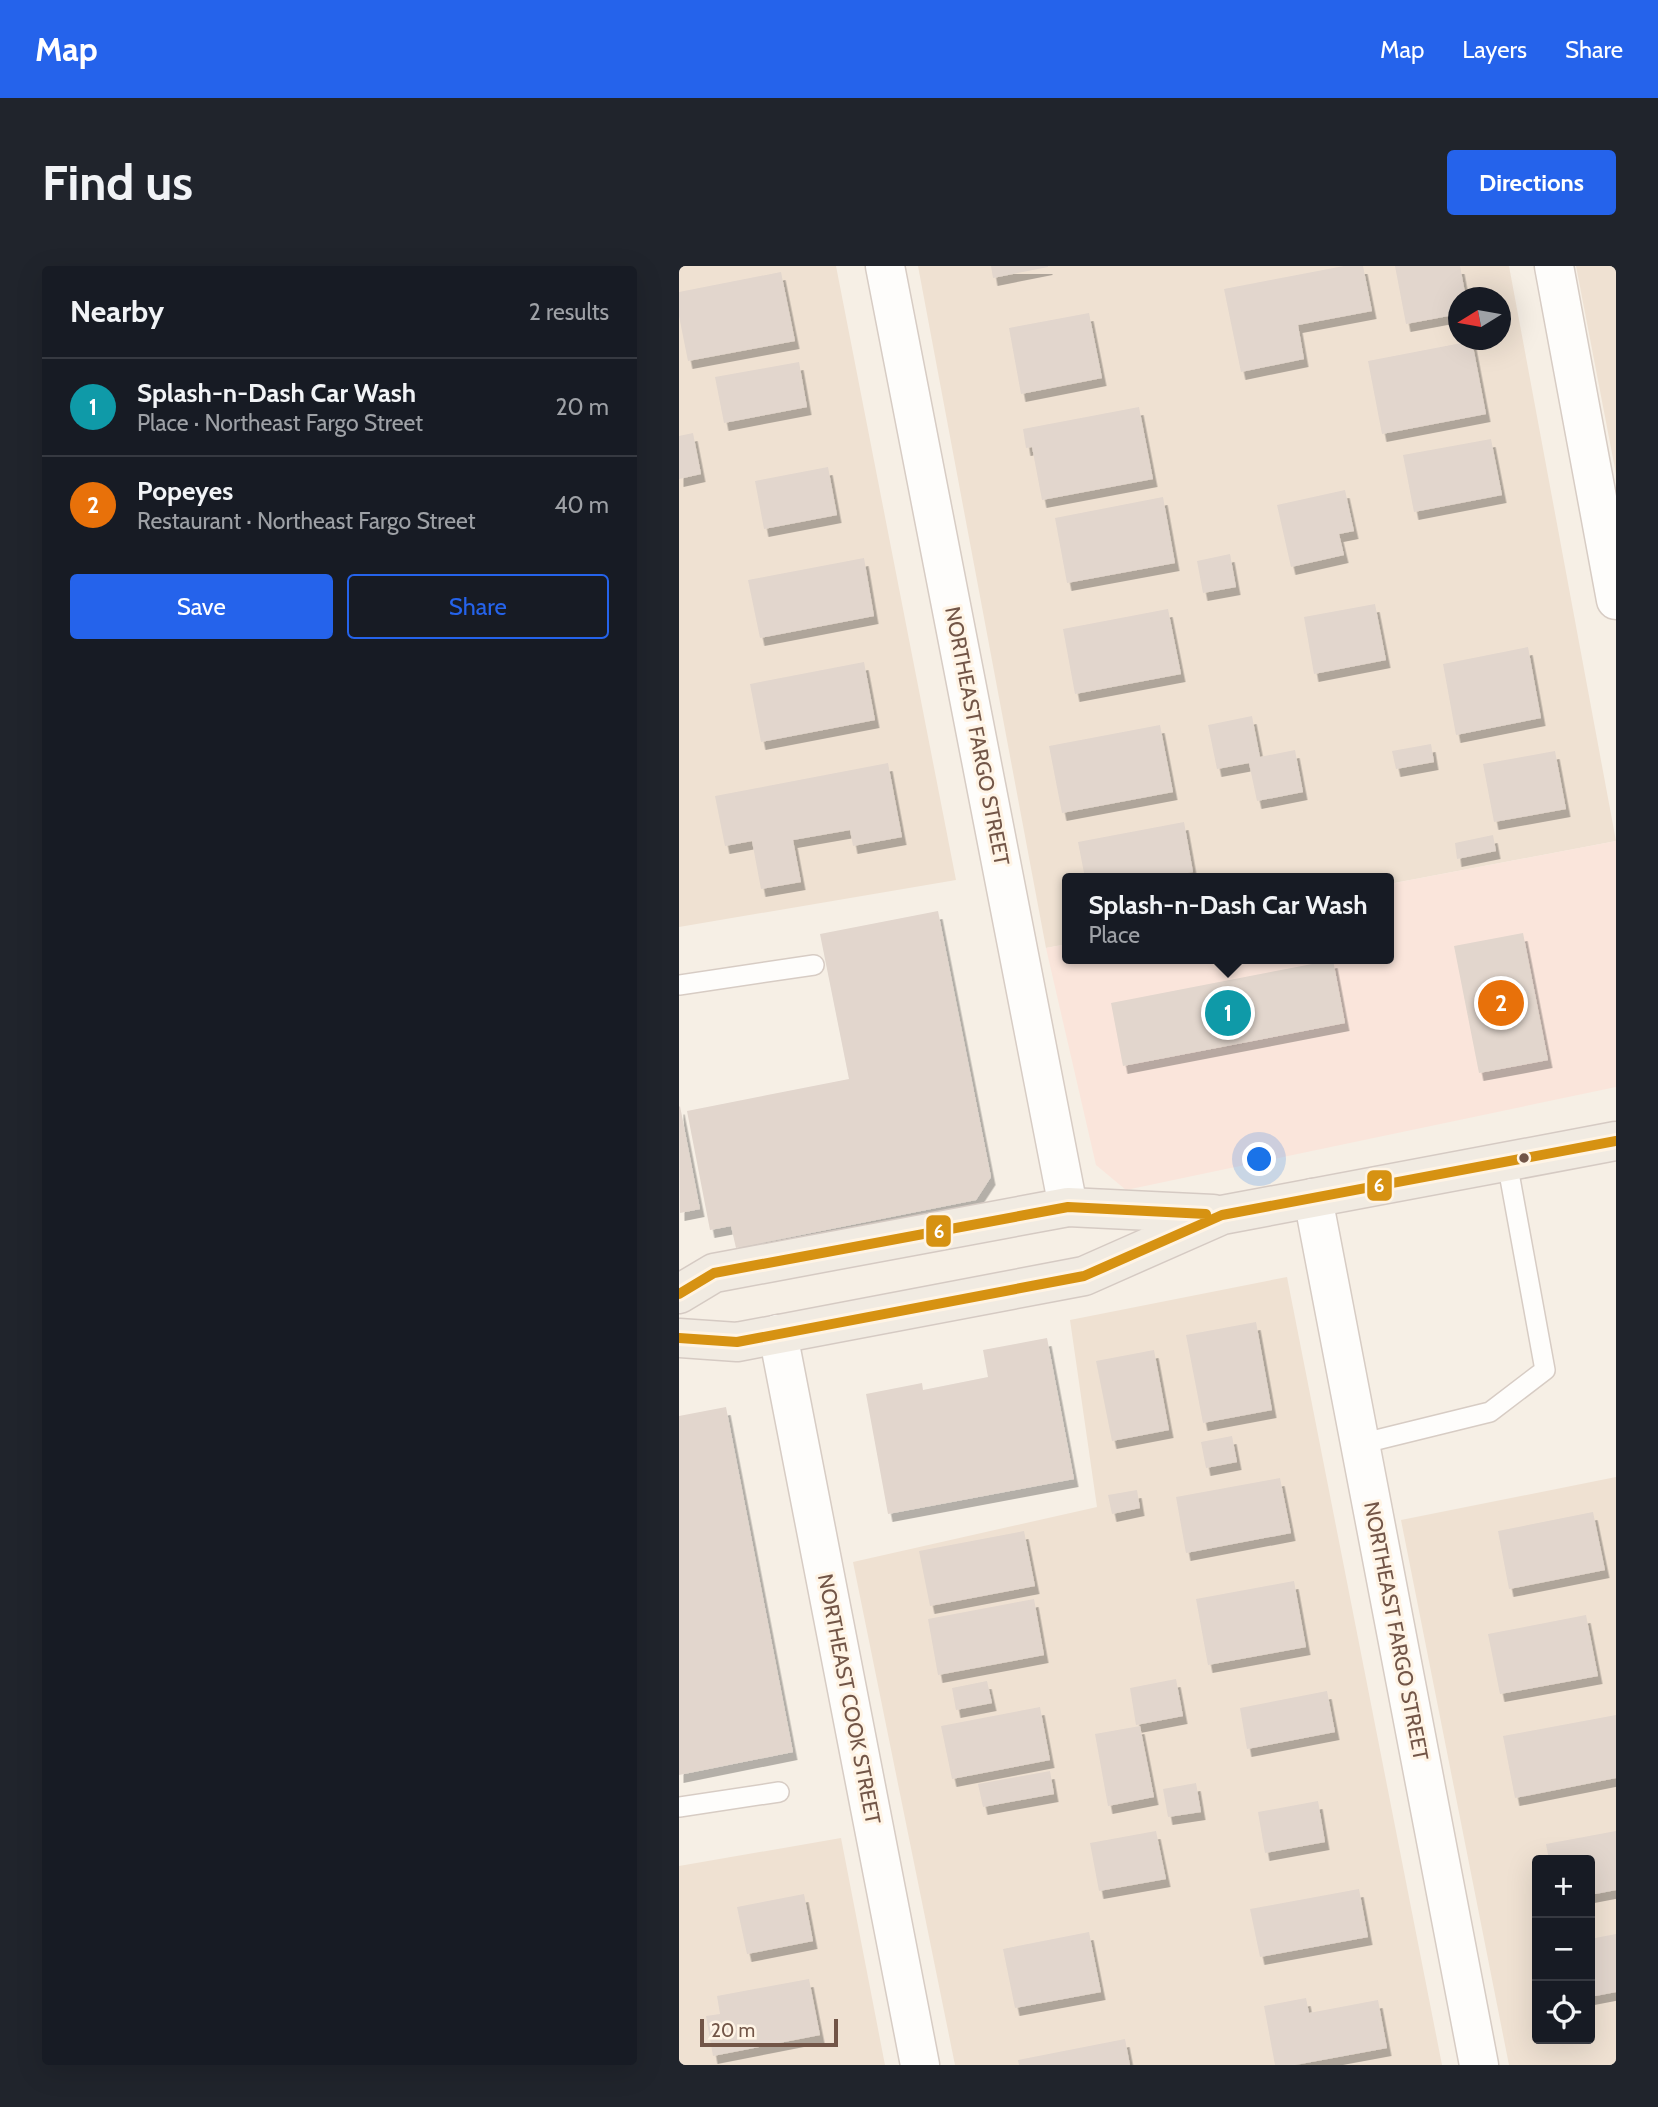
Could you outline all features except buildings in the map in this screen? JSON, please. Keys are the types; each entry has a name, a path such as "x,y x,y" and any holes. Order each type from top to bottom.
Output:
{"main road":[{"path":"679,1294 714,1273 1068,1207 1222,1214 1616,1141"},
{"path":"679,1338 737,1342 1084,1276 1222,1214"}],"street":[{"name":"NORTHEAST FARGO STREET","path":"885,266 1068,1207"},
{"path":"1554,266 1616,600"},
{"name":"NORTHEAST FARGO STREET","path":"1313,1198 1479,2065"},
{"name":"NORTHEAST COOK STREET","path":"778,1334 920,2065"}],"lane":[{"path":"679,985 814,965"},
{"path":"1360,1444 1490,1412 1545,1370 1507,1162"},
{"path":"679,1807 779,1793"}],"shaded area":[{"path":"679,266 836,266 956,880 679,927"},
{"path":"918,266 1509,266 1616,841 1394,883 1394,873 1062,873 1062,945 1046,948"},
{"path":"1576,266 1616,266 1616,474"},
{"path":"1616,841 1616,1087 1126,1190 1096,1165 1046,948 1062,945 1062,964 1394,964 1394,883"},
{"path":"1287,1277 1442,2065 955,2065 853,1562 1097,1507 1070,1320"},
{"path":"1616,1477 1616,2065 1509,2065 1401,1520"},
{"path":"841,1838 885,2065 679,2065 679,1866"}],"transit line":[{"name":"6","path":"679,1338 737,1342 1084,1276 1222,1215 1616,1141"},
{"name":"6","path":"679,1294 714,1273 1068,1207 1206,1214"}],"place":[{"name":"Popeyes","path":"1501,1003"},
{"name":"Splash-n-Dash Car Wash","path":"1228,1013"}]}
